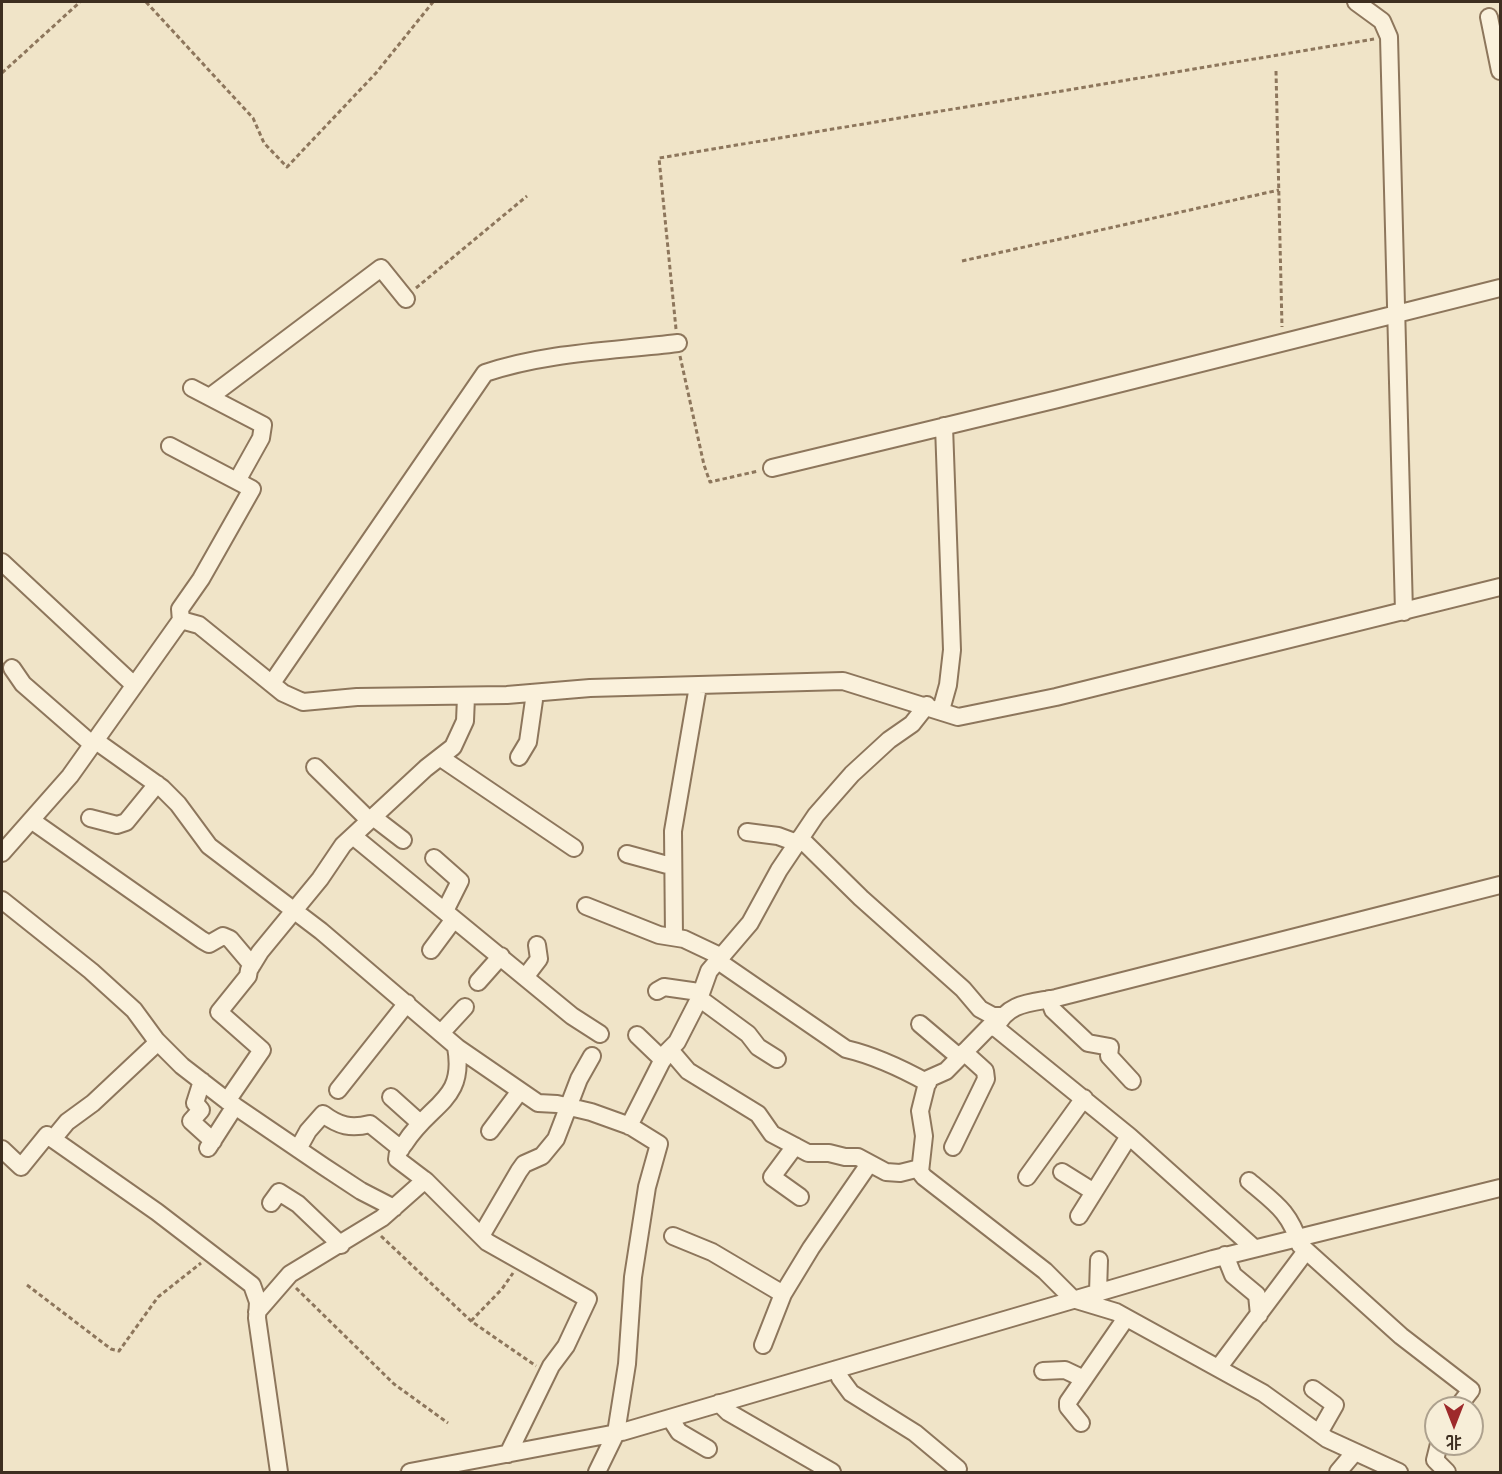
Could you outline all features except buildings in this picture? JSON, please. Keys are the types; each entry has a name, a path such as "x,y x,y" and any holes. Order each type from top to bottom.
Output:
{"street":[{"path":"1356,2 1382,21 1389,38 1404,612"},
{"path":"1489,17 1500,62"},
{"path":"211,396 381,268 406,298"},
{"path":"771,468 1058,399 1500,288"},
{"path":"272,683 485,373 524,362 574,354 678,344"},
{"path":"192,388 263,424 261,438 237,481"},
{"path":"629,1126 666,1055 677,1042 710,971 750,922 816,815 852,774 889,740 934,708 948,685 952,650 944,426"},
{"path":"2,853 94,743 181,621 180,609 201,579 252,489 170,446"},
{"path":"2,562 135,685"},
{"path":"181,621 199,626 283,693 303,702 357,697 466,697 590,688 843,681 958,717 994,711 1500,587"},
{"path":"12,668 23,684 94,743 157,784 178,804 210,846 295,911 407,1003 456,1047 538,1103 569,1106 629,1126 659,1144 647,1187 633,1277 627,1364 616,1433 597,1473"},
{"path":"674,937 671,866 677,798 698,686"},
{"path":"519,757 528,742 535,693"},
{"path":"202,1081 195,1102 201,1110 190,1121 211,1144 231,1103 262,1050 219,1012 248,976 252,965 343,845 426,768 453,747 465,721 466,697"},
{"path":"441,758 574,848"},
{"path":"315,767 371,819 403,840"},
{"path":"90,818 117,825 126,822 157,784"},
{"path":"31,820 202,940 209,944 223,936 230,939 252,965"},
{"path":"747,832 799,841 963,989 980,1009 993,1016 1254,1248"},
{"path":"353,836 572,1016 600,1034"},
{"path":"627,854 671,866"},
{"path":"431,950 450,915 460,881 434,858"},
{"path":"1399,1473 1319,1434 1263,1393 1219,1367 1126,1318 1073,1299 1045,1271 924,1177 920,1168 924,1136 920,1111 932,1076 946,1071 989,1027 999,1022 1005,1012 1026,1003 1500,885"},
{"path":"2,900 91,971 134,1010 158,1042 202,1081 361,1191 394,1208"},
{"path":"586,906 659,935 674,937 720,959 846,1049 860,1051 897,1065 928,1083"},
{"path":"526,976 539,959 537,945"},
{"path":"478,982 501,956"},
{"path":"657,991 664,987 699,995 748,1034 758,1047 777,1059"},
{"path":"1049,999 1053,1010 1088,1043 1110,1047 1109,1056 1132,1081"},
{"path":"338,1090 407,1003"},
{"path":"441,1033 465,1007"},
{"path":"920,1024 985,1071 986,1079 953,1148"},
{"path":"637,1035 688,1071 758,1114 772,1134 808,1153 830,1152 844,1157 858,1157 886,1172 900,1173 920,1168"},
{"path":"53,1139 67,1122 93,1103 158,1042"},
{"path":"456,1047 460,1067 457,1080 444,1101 420,1124 401,1149 397,1159 426,1180 481,1236 521,1262 588,1299 566,1346 548,1373 508,1454"},
{"path":"481,1236 525,1164 542,1156 551,1147 579,1079 592,1056"},
{"path":"490,1131 520,1091"},
{"path":"391,1097 420,1124"},
{"path":"1027,1177 1084,1098"},
{"path":"298,1149 308,1131 323,1114 343,1126 358,1128 370,1124 401,1149"},
{"path":"2,1149 21,1167 47,1135 157,1212 252,1285 258,1302 257,1312 279,1473"},
{"path":"1079,1216 1129,1136"},
{"path":"795,1146 771,1177 800,1197"},
{"path":"763,1345 783,1294 868,1164"},
{"path":"1062,1172 1094,1192"},
{"path":"257,1312 287,1278 370,1226 426,1180"},
{"path":"1249,1181 1286,1214 1296,1228 1302,1244 1401,1336 1471,1390 1466,1396"},
{"path":"410,1473 616,1433 1225,1255 1254,1248 1302,1244 1500,1188"},
{"path":"271,1203 279,1192 298,1204 341,1245"},
{"path":"673,1236 712,1252 783,1294"},
{"path":"1219,1367 1259,1315 1302,1244"},
{"path":"1225,1255 1233,1275 1257,1295 1259,1315"},
{"path":"1098,1292 1099,1260"},
{"path":"1081,1423 1068,1407 1068,1402 1126,1318"},
{"path":"837,1369 840,1378 851,1393 915,1434 958,1469"},
{"path":"1043,1371 1065,1370 1084,1379"},
{"path":"1313,1389 1335,1406 1319,1434"},
{"path":"719,1403 728,1412 832,1473"},
{"path":"670,1418 679,1432 708,1449"},
{"path":"1338,1473 1354,1453"},
{"path":"1436,1456 1435,1460 1444,1472"}],"path":[{"path":"2,74 80,2"},
{"path":"146,2 253,118 264,142 287,166 376,73 433,2"},
{"path":"658,158 1389,38"},
{"path":"1276,71 1283,341"},
{"path":"962,261 1279,190"},
{"path":"406,298 527,196"},
{"path":"370,1226 471,1321 548,1373"},
{"path":"27,1285 118,1352 158,1297 211,1254"},
{"path":"471,1321 502,1289 521,1262"},
{"path":"287,1278 394,1384 448,1423"}]}
